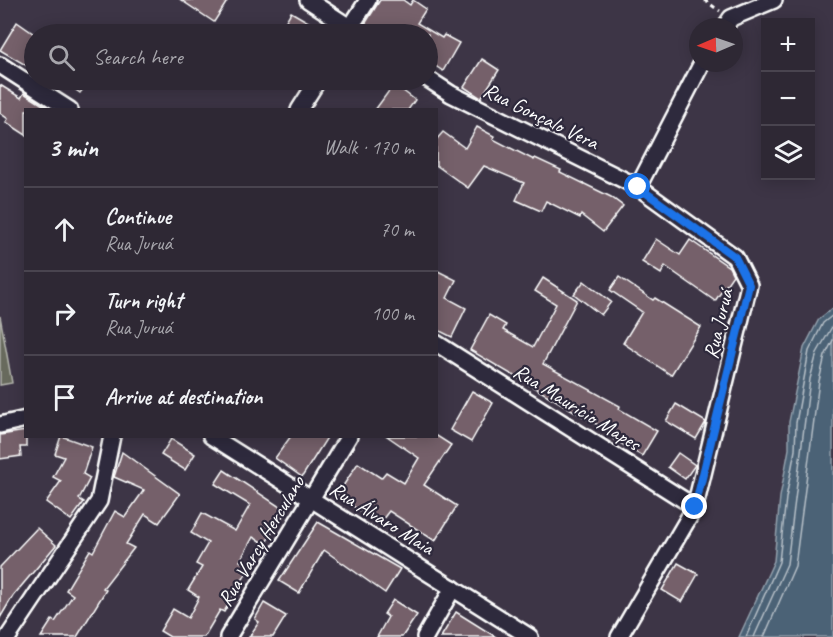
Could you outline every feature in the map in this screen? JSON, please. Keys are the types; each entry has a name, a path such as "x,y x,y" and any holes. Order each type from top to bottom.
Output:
{"street":[{"path":"308,0 341,24"},
{"path":"356,24 368,0"},
{"path":"731,18 774,0"},
{"path":"0,65 24,80"},
{"path":"638,187 697,72"},
{"name":"Rua Gonçalo Vera","path":"438,86 638,187"},
{"path":"39,90 67,108"},
{"path":"300,108 312,90"},
{"name":"Rua Juruá","path":"620,637 695,507 749,285 735,257 638,187"},
{"name":"Rua Maurício Mapes","path":"438,344 695,507"},
{"path":"0,425 24,419"},
{"path":"8,637 99,501 112,438"},
{"name":"Rua Álvaro Maia","path":"214,438 530,637"},
{"name":"Rua Varcy Herculano","path":"228,637 348,438"},
{"path":"424,637 453,588"}],"green space":[{"path":"0,316 12,383 0,385"}],"water":[{"path":"833,308 833,637 739,637 774,561 780,497 789,449 789,422 804,348 819,319"}],"building":[{"path":"181,0 228,0 214,22"},
{"path":"380,0 403,0 410,5 413,0 426,9 417,23 419,24 365,24"},
{"path":"291,12 312,24 284,24"},
{"path":"17,22 24,27 24,64 0,50"},
{"path":"444,35 459,43 443,71 438,68 438,36 442,38"},
{"path":"482,59 499,70 481,98 464,87"},
{"path":"0,85 21,98 24,93 48,108 24,108 24,134 6,122 8,119 0,113"},
{"path":"390,90 402,90 415,100 409,108 376,108"},
{"path":"477,127 494,136 493,139 534,160 535,158 561,170 560,172 611,197 623,206 603,232 581,215 580,218 546,201 541,211 516,200 524,183 484,166 468,188 438,166 438,138 443,132 465,148"},
{"path":"656,239 680,255 690,240 729,267 733,275 715,301 665,266 661,274 642,262"},
{"path":"438,271 456,280 447,298 466,308 452,337 438,330"},
{"path":"619,277 653,300 655,298 701,327 671,375 623,343 642,312 610,290"},
{"path":"543,278 577,300 543,364 620,406 619,409 657,431 642,456 613,439 615,435 470,350 489,315 506,325 503,330 533,347 556,304 535,291"},
{"path":"584,281 611,302 601,315 574,294"},
{"path":"472,391 493,403 471,442 450,430"},
{"path":"676,404 706,422 696,439 666,421"},
{"path":"24,431 26,447 20,447 21,456 0,459 0,435"},
{"path":"438,437 451,445 424,485 457,506 435,541 389,511 379,524 337,495 358,463 381,478 386,472 404,483 419,458 390,438"},
{"path":"60,438 92,447 83,474 90,478 79,499 84,502 71,520 46,502 61,481 53,477 64,457 55,454"},
{"path":"290,438 327,438 302,477 275,458"},
{"path":"171,439 195,454 185,470 161,455"},
{"path":"122,452 180,494 159,523 145,514 126,544 134,548 103,588 106,590 77,637 41,637 52,620 55,622 73,595 66,590 90,550 93,552 115,511 125,517 144,490 114,477"},
{"path":"678,453 695,465 685,479 668,467"},
{"path":"224,470 286,511 265,544 253,537 240,561 250,567 224,612 220,610 204,637 170,637 160,631 173,609 188,618 199,597 188,590 202,567 196,564 208,543 191,533 202,513 235,531 250,505 215,484"},
{"path":"318,522 400,569 385,593 324,550 299,593 279,581"},
{"path":"37,528 56,545 13,596 0,618 0,567"},
{"path":"678,563 698,574 682,602 662,590"},
{"path":"393,600 417,615 402,637 377,637 388,617 384,614"},
{"path":"264,603 286,616 273,637 249,637 259,622 255,619"},
{"path":"456,612 496,637 441,637"}],"route":[{"path":"638,187 735,257 749,285 695,507"}]}
